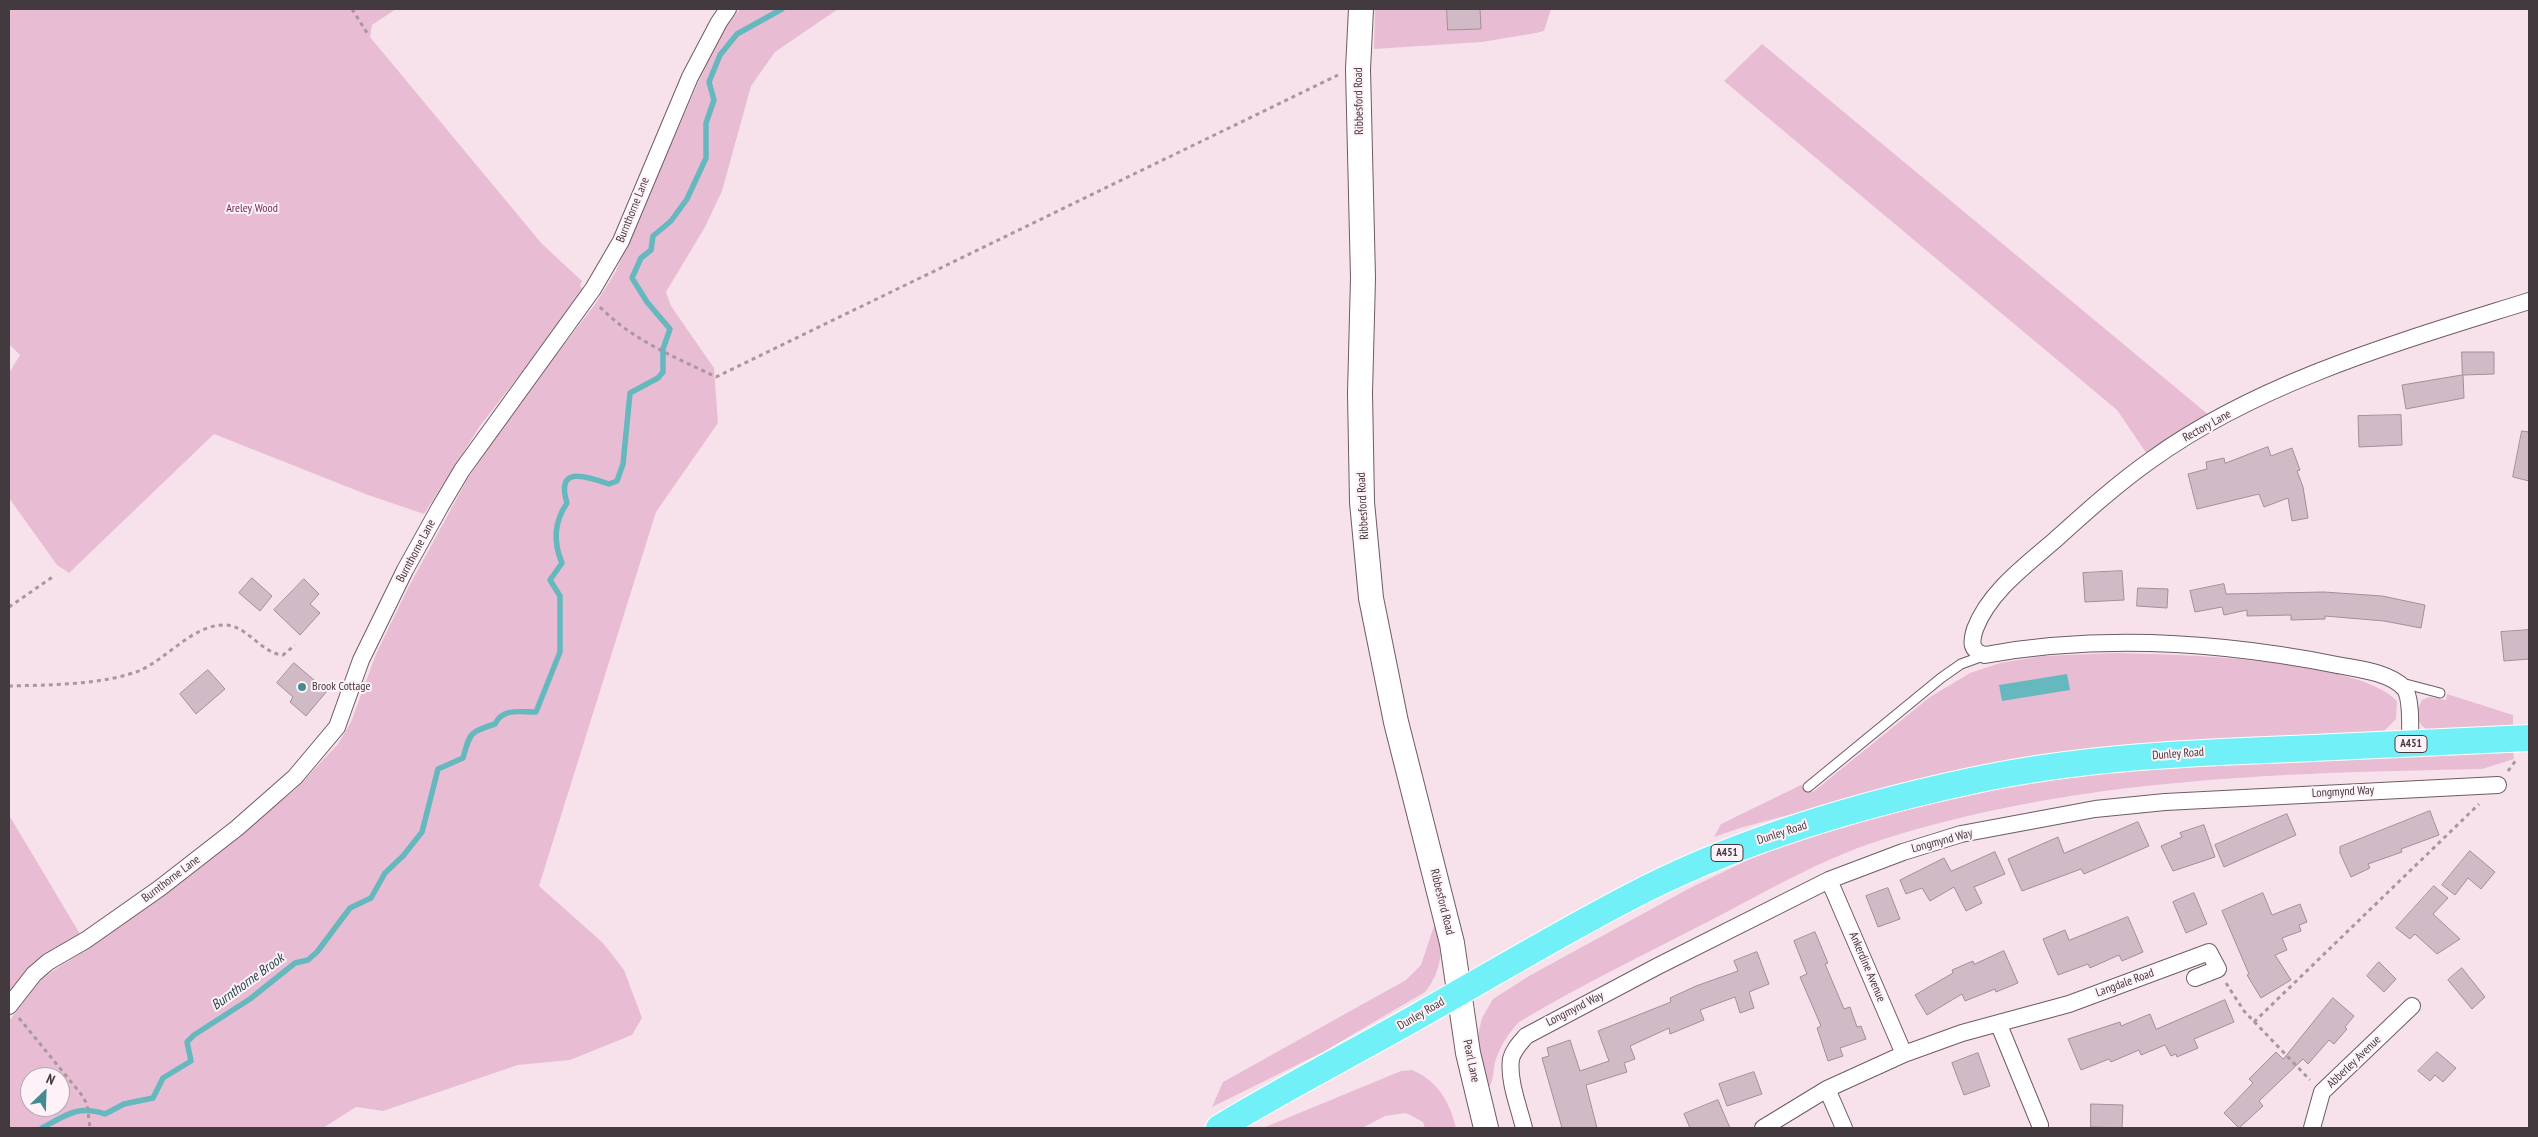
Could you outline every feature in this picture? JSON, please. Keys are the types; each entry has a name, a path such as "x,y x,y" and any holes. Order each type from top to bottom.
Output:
{"main road":[{"name":"Ribbesford Road","path":"1361,9 1358,69 1363,278 1360,393 1362,502 1371,598 1396,722 1452,943 1459,993"},
{"name":"Dunley Road","path":"1219,1128 1272,1096 1629,897 1701,864 1763,839 1859,809 1971,781 2034,769 2121,758 2199,752 2410,744 2525,746"},
{"name":"Pearl Lane","path":"1459,993 1468,1053 1486,1128"}],"street":[{"name":"Burnthorne Lane","path":"12,1010 34,974 48,962 86,940 160,888 230,834 295,777 320,749 342,718 361,660 405,570 440,507 462,470 593,289 621,240 690,77 719,22 728,9"},
{"name":"Rectory Lane","path":"1985,655 1978,653 1972,643 1978,622 1993,598 2094,505 2162,452 2223,417 2279,389 2322,371 2437,330 2529,301"},
{"path":"1985,655 2067,644 2190,645 2290,656 2366,671 2397,682 2406,689 2410,744"},
{"name":"Longmynd Way","path":"1524,1128 1511,1074 1511,1058 1516,1047 1526,1036 1658,966 1829,880 1903,852 1961,834 2095,809 2166,802 2498,785"},
{"name":"Ankerdine Avenue","path":"1829,880 1904,1054"},
{"name":"Langdale Road","path":"1764,1128 1827,1089 1904,1054 1962,1033 2069,1004 2209,952 2218,969"},
{"path":"2195,978 2218,969"},
{"name":"Abberley Avenue","path":"2312,1128 2322,1092 2412,1006"},
{"path":"1999,1024 2040,1125"},
{"path":"1827,1089 1844,1128"}],"lane":[{"path":"1808,787 1941,678 1961,664 1985,655"},
{"path":"2397,682 2440,693"}],"path":[{"path":"352,9 369,36"},
{"path":"593,289 596,303 614,321 671,356 716,377 1337,75 1358,69"},
{"path":"9,607 54,576"},
{"path":"9,686 58,684 101,679 138,671 156,662 197,632 225,624 249,635 273,654 283,655 295,645"},
{"path":"2254,1022 2498,785 2525,746"},
{"path":"2218,969 2244,1011 2322,1092"},
{"path":"12,1010 87,1104 90,1128"}],"green space":[{"name":"Areley Wood","path":"9,9 396,9 372,25 370,37 542,244 582,281 580,286 585,291 480,426 424,514 368,495 214,434 69,573 57,565 9,498 9,373 20,355 9,344"},
{"path":"740,9 838,9 775,52 751,86 722,191 705,227 666,292 671,306 714,368 718,423 656,512 539,886 603,943 624,970 642,1018 632,1035 570,1060 518,1065 383,1111 356,1107 323,1128 9,1128 9,1021 43,977 85,951 236,837 295,790 338,744 351,722 376,654 408,588 468,478 526,394 596,303 615,273 719,35"},
{"path":"1375,9 1551,9 1544,31 1536,33 1482,42 1374,49"},
{"path":"1762,44 2210,416 2147,454 2117,410 1724,81"},
{"path":"2115,653 2179,655 2264,662 2345,676 2376,687 2397,701 2396,719 2381,734 1885,789 1740,828 1714,837 1721,824 1801,785 1813,792 1930,697 1970,673 2000,663 2043,656"},
{"path":"2447,694 2513,715 2513,730 2428,731 2421,724 2418,717 2418,709 2422,700 2429,697 2446,700"},
{"path":"2513,751 2514,759 2482,769 2253,777 2101,792 2026,804 1952,820 1878,841 1857,848 1796,876 1592,981 1519,1022 1499,1051 1488,1089 1477,1039 1482,1018 1493,999 1529,976 1688,889 1752,858 1834,828 1950,797 2043,780 2152,767"},
{"path":"9,815 80,934 41,957 9,995"},
{"path":"1437,917 1441,947 1439,965 1425,992 1323,1052 1212,1107 1223,1082 1406,980 1421,965"},
{"path":"1412,1070 1429,1080 1442,1093 1456,1128 1425,1128 1423,1122 1406,1113 1385,1116 1362,1128 1263,1128 1401,1071"}],"water":[{"path":"2067,674 2070,690 2002,701 1999,685"}],"building":[{"path":"1447,9 1480,9 1481,29 1448,30"},
{"path":"2462,352 2494,352 2494,374 2463,375 2464,398 2406,409 2402,385 2462,375"},
{"path":"2401,415 2402,445 2359,447 2358,416"},
{"path":"2522,431 2529,432 2529,481 2513,477"},
{"path":"2268,447 2271,456 2292,448 2300,470 2297,471 2303,487 2308,518 2292,521 2288,498 2264,507 2259,494 2197,509 2188,474 2207,469 2206,462 2224,458 2225,463"},
{"path":"2122,571 2124,600 2085,602 2083,573"},
{"path":"252,578 272,596 260,611 239,593"},
{"path":"304,579 319,594 310,604 320,613 300,635 274,610"},
{"path":"2224,584 2226,594 2324,592 2382,596 2425,605 2421,628 2384,621 2325,616 2325,619 2291,620 2291,615 2247,616 2247,610 2224,615 2222,607 2195,612 2190,591"},
{"path":"2138,588 2168,589 2167,608 2137,606"},
{"path":"2529,630 2529,659 2504,661 2501,632"},
{"name":"Brook Cottage","path":"294,663 327,691 306,716 290,702 293,697 277,683"},
{"path":"208,670 225,689 196,714 180,694"},
{"path":"2430,811 2439,835 2401,849 2402,852 2368,864 2370,868 2351,877 2340,853 2340,847"},
{"path":"2287,814 2296,835 2224,867 2215,845"},
{"path":"2138,822 2149,846 2084,874 2081,869 2022,891 2008,859 2058,837 2064,853"},
{"path":"2204,825 2215,857 2173,871 2161,846 2182,837 2180,833"},
{"path":"2470,851 2495,872 2481,889 2468,878 2455,895 2442,885"},
{"path":"1995,852 2005,874 1974,887 1982,903 1966,911 1954,887 1930,901 1922,888 1906,894 1900,880 1944,858 1951,871"},
{"path":"2434,886 2448,898 2433,914 2460,939 2437,954 2415,934 2410,939 2396,928"},
{"path":"1888,888 1900,919 1878,927 1866,896"},
{"path":"2194,893 2207,924 2186,933 2173,902"},
{"path":"2263,893 2272,915 2300,904 2307,922 2299,925 2301,931 2282,938 2287,950 2275,955 2291,980 2261,998 2247,975 2249,974 2222,911"},
{"path":"2128,917 2143,952 2122,961 2119,955 2090,968 2088,964 2058,975 2043,939 2065,930 2069,940"},
{"path":"1815,932 1828,963 1825,964 1844,1009 1850,1007 1857,1027 1861,1026 1866,1039 1840,1048 1843,1056 1828,1061 1817,1028 1821,1026 1800,977 1807,974 1794,941"},
{"path":"2004,951 2018,983 1996,992 1995,989 1965,1001 1962,994 1927,1015 1915,995 1953,973 1952,970 1973,961 1974,964"},
{"path":"1757,952 1769,984 1749,992 1754,1008 1740,1013 1735,997 1700,1010 1704,1020 1670,1034 1669,1028 1630,1046 1635,1059 1624,1063 1627,1072 1586,1085 1597,1128 1562,1128 1542,1058 1549,1056 1547,1048 1570,1040 1580,1071 1609,1061 1598,1031 1671,1002 1670,998 1696,986 1738,971 1734,961"},
{"path":"2379,962 2396,979 2384,992 2367,976"},
{"path":"2462,968 2485,997 2472,1009 2448,980"},
{"path":"2333,998 2354,1016 2345,1027 2347,1029 2334,1044 2329,1040 2308,1064 2303,1059 2259,1101 2263,1106 2239,1128 2224,1113 2253,1083 2249,1079 2276,1052 2283,1059"},
{"path":"2225,1000 2234,1022 2194,1039 2198,1048 2177,1057 2176,1054 2171,1056 2165,1045 2141,1055 2139,1050 2111,1062 2109,1059 2081,1070 2068,1039 2120,1022 2121,1026 2150,1014 2156,1029"},
{"path":"2437,1052 2456,1068 2443,1082 2435,1075 2430,1081 2418,1071"},
{"path":"1978,1053 1990,1086 1964,1095 1952,1063"},
{"path":"1754,1072 1762,1094 1727,1106 1719,1084"},
{"path":"1718,1100 1730,1128 1690,1128 1684,1114"},
{"path":"2091,1104 2123,1105 2122,1128 2091,1127"}],"waterway":[{"name":"Burnthorne Brook","path":"42,1128 79,1111 95,1111 105,1114 124,1104 153,1098 163,1078 191,1061 187,1042 194,1035 250,999 295,963 308,960 317,952 350,908 371,898 385,873 403,856 422,832 438,769 463,758 469,738 480,729 495,724 502,715 512,712 536,712 560,652 560,596 550,580 562,563 557,547 556,532 559,517 567,503 564,491 565,483 569,478 575,476 583,476 609,484 617,481 623,464 630,393 658,378 663,372 663,349 670,329 647,302 632,278 641,258 651,250 653,236 671,221 687,199 706,158 706,123 714,100 709,82 720,55 737,34 782,9"}],"place":[{"name":"Brook Cottage","path":"302,687"}]}
